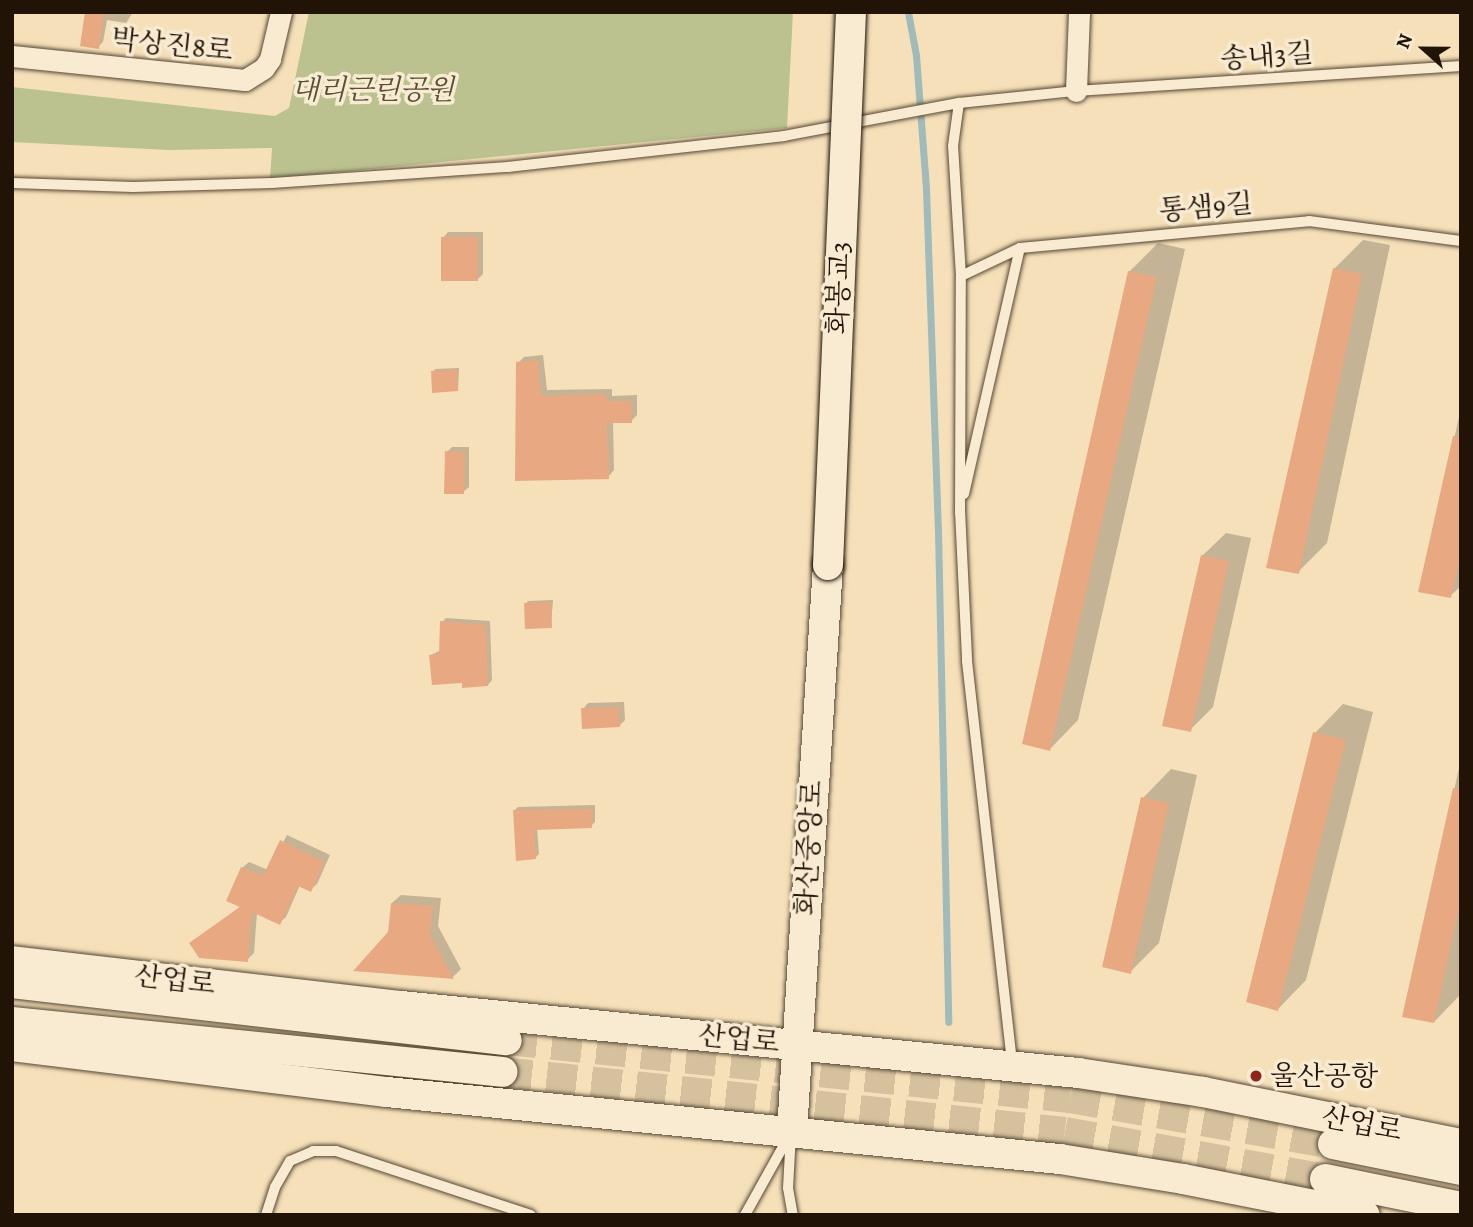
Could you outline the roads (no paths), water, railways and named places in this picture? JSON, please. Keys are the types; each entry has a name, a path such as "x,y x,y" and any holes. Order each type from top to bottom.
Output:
{"main road":[{"name":"화봉교3","path":"828,565 851,12"},
{"name":"화산중앙로","path":"792,1131 828,565"},
{"name":"산업로","path":"12,961 401,1006 1012,1065 1203,1093 1461,1144"},
{"name":"산업로","path":"12,984 507,1040"},
{"name":"산업로","path":"12,1022 502,1072"},
{"path":"12,1046 387,1092 1060,1159 1183,1179 1364,1215"},
{"name":"산업로","path":"1333,1144 1461,1170"},
{"path":"1325,1179 1461,1208"}],"street":[{"name":"박상진8로","path":"12,55 245,80 264,68 270,58 281,12"},
{"path":"1076,91 1079,12"}],"lane":[{"name":"송내3길","path":"12,183 133,187 413,175 784,136 904,111 959,103 1076,91 1461,66"},
{"path":"959,103 953,146 961,276 960,513 967,661 1012,1065"},
{"name":"통샘9길","path":"961,276 1020,248 1309,220 1461,241"},
{"path":"960,513 1020,248"},
{"path":"745,1215 792,1131"},
{"path":"792,1131 788,1188 793,1215"},
{"path":"266,1215 275,1187 290,1161 313,1151 336,1151 531,1215"}],"waterway":[{"path":"908,12 916,55 926,189 938,529 948,1022"}],"tunnel":[{"path":"507,1040 1070,1098 1333,1144"},
{"path":"502,1072 1065,1132 1325,1179"}],"place":[{"name":"울산공항","path":"1256,1076"}],"park label":[{"name":"대리근린공원","path":"373,90"}]}
